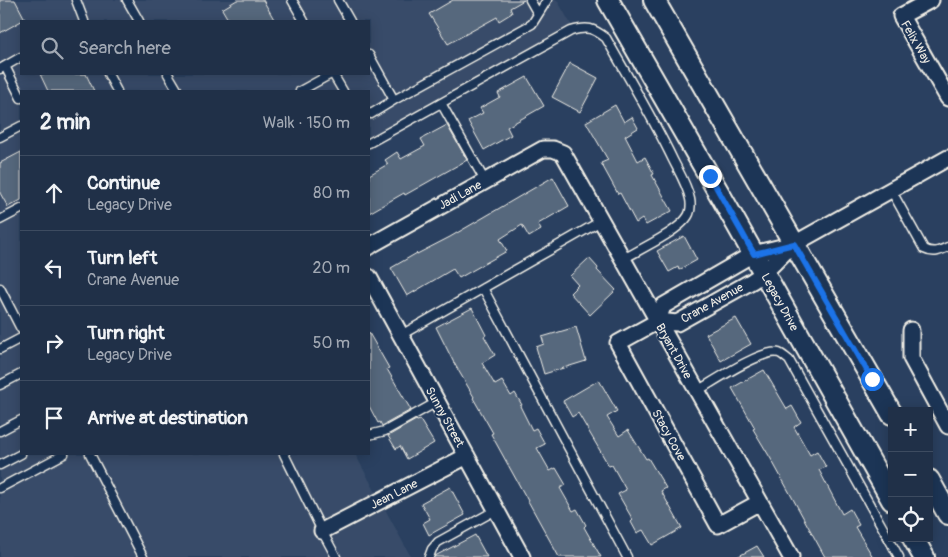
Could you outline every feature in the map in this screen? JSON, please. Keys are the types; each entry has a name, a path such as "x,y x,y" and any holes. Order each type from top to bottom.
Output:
{"main road":[{"name":"Legacy Drive","path":"608,0 890,497"},
{"path":"654,0 888,407"},
{"path":"933,487 948,514"},
{"path":"915,542 924,557"}],"street":[{"name":"Felix Way","path":"931,0 901,16 948,98"},
{"name":"Jadi Lane","path":"370,246 543,149 554,149"},
{"name":"Bryant Drive","path":"554,149 562,154 623,259 791,557"},
{"name":"Crane Avenue","path":"794,244 754,254 662,306 658,321 677,323 764,273 794,244 948,158"},
{"name":"Sunny Street","path":"370,279 522,557"},
{"name":"Stacy Cove","path":"658,321 618,344 718,525 760,502"},
{"path":"911,330 911,358 948,426"},
{"name":"Jean Lane","path":"322,531 467,456"}],"lane":[{"path":"76,0 84,20"},
{"path":"127,0 138,20"},
{"path":"338,0 349,20"},
{"path":"530,0 538,14"},
{"path":"370,114 532,24 547,0"},
{"path":"295,1 304,20"},
{"path":"370,143 571,31 580,28 590,28 606,38 665,143 687,188 690,200 688,216 680,224 670,232 623,259"},
{"path":"370,57 394,100"},
{"path":"20,58 3,67 20,96"},
{"path":"109,75 116,90"},
{"path":"169,75 177,90"},
{"path":"302,90 330,75"},
{"path":"333,75 342,90"},
{"path":"441,103 485,181"},
{"path":"1,134 20,126"},
{"path":"891,190 924,249 930,252 940,251 948,246"},
{"path":"0,220 20,210"},
{"path":"401,335 601,222"},
{"path":"0,288 2,300 20,327"},
{"path":"483,288 627,557"},
{"path":"0,349 20,339"},
{"path":"697,391 758,356 780,353 789,360 899,557"},
{"path":"0,386 20,375"},
{"path":"370,435 385,431 437,402"},
{"path":"0,431 20,421"},
{"path":"0,465 20,455"},
{"path":"0,488 62,455"},
{"path":"91,455 143,557"},
{"path":"284,455 336,557"},
{"path":"429,557 432,549 438,542 496,510"}],"shaded area":[{"path":"0,0 557,0 572,26 370,136 370,90 20,90 20,455 356,455 411,557 0,557"}],"building":[{"path":"0,0 15,0 25,19 20,20 20,22 0,33"},
{"path":"237,0 263,0 274,20 228,20 222,9"},
{"path":"453,0 524,0 510,8 512,13 499,21 497,17 448,44 429,14"},
{"path":"570,63 598,78 580,112 552,97"},
{"path":"40,75 86,75 94,90 48,90"},
{"path":"527,77 544,106 507,127 511,135 484,150 468,121 483,113 480,108 500,97 498,93"},
{"path":"615,105 624,122 632,117 638,128 625,136 638,161 645,157 654,174 652,175 672,211 646,225 642,219 636,223 620,193 618,194 601,163 608,160 586,122"},
{"path":"447,125 467,160 370,212 370,174 388,164 385,160 397,152 401,159 425,146 421,139"},
{"path":"20,153 20,201 8,207 0,193 0,163"},
{"path":"553,177 569,206 538,224 541,230 529,237 522,225 500,239 507,251 459,278 453,269 407,296 391,268 450,237"},
{"path":"684,236 697,260 679,270 678,267 669,272 657,251"},
{"path":"589,258 598,268 597,270 616,290 590,315 570,293 578,285 570,276"},
{"path":"472,308 486,335 484,336 495,355 482,363 495,385 502,381 511,396 515,393 532,430 536,428 545,444 537,448 550,471 556,468 566,485 560,488 573,511 577,509 586,525 584,527 601,557 559,557 454,363 436,327"},
{"path":"736,318 751,344 721,361 706,334"},
{"path":"576,327 586,361 544,374 536,347 544,344 542,337"},
{"path":"370,335 411,410 382,426 380,422 378,423 370,408"},
{"path":"764,370 787,409 792,406 801,422 794,427 810,455 817,451 826,467 819,470 842,514 850,509 859,525 855,527 873,557 825,557 732,388"},
{"path":"599,380 617,411 607,417 619,436 628,430 646,459 648,458 666,488 661,491 682,528 652,545 643,530 637,533 631,522 633,520 618,494 626,490 612,465 609,466 578,413 572,417 563,401"},
{"path":"416,420 420,420 434,443 407,459 400,446 396,449 388,436"},
{"path":"450,487 465,515 429,535 423,523 430,519 421,503"},
{"path":"475,535 487,557 435,557 435,556"},
{"path":"757,546 764,557 737,557"}],"route":[{"path":"710,176 754,254 794,244 872,379"}]}
